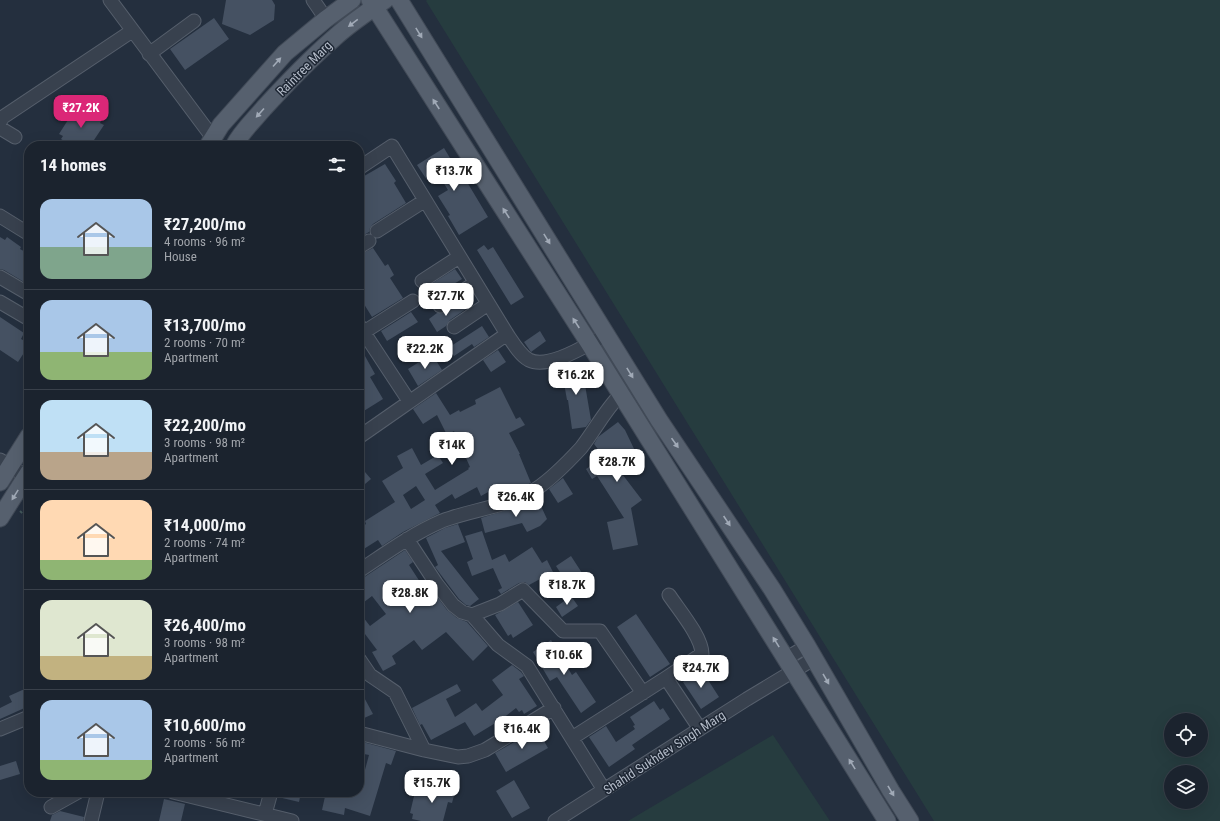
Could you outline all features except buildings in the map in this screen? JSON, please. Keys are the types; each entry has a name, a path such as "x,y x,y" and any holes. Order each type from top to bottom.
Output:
{"main road":[{"name":"Raintree Marg","path":"214,141 226,119 285,53 326,19 352,0"},
{"path":"399,0 656,415 772,589 811,652 891,792 910,821"},
{"name":"Raintree Marg","path":"236,141 274,97 318,53 376,2"},
{"path":"376,2 685,497 787,669 887,821"},
{"path":"0,482 5,463 24,442"},
{"path":"0,518 24,480"}],"street":[{"path":"110,0 212,141"},
{"path":"313,0 326,19"},
{"path":"149,54 194,21"},
{"path":"15,137 1,121 132,31"},
{"path":"364,165 392,146 424,201 507,334 529,360 541,363 558,359 606,335"},
{"path":"368,240 424,201"},
{"path":"0,216 24,231"},
{"path":"422,281 459,257"},
{"path":"0,277 24,291"},
{"path":"440,306 475,283"},
{"path":"0,302 24,316"},
{"path":"364,327 414,302"},
{"path":"454,327 488,304"},
{"path":"364,334 409,401"},
{"path":"364,433 507,334"},
{"path":"364,568 407,539 442,521 523,496 538,488 564,466 581,447 611,404 621,394"},
{"path":"637,420 656,415"},
{"path":"5,463 24,472"},
{"path":"694,512 714,502"},
{"path":"407,539 423,565 453,605 462,612 472,615 498,644 527,666 604,790"},
{"path":"472,615 500,604 523,590 563,631 600,631 643,693"},
{"path":"572,738 702,654 698,638 669,595"},
{"name":"Shahid Sukhdev Singh Marg","path":"555,821 747,699 811,652"},
{"path":"364,666 370,675 396,692 424,750"},
{"path":"666,678 700,729"},
{"path":"364,734 458,757 476,754 554,708"},
{"path":"0,729 24,719"},
{"path":"51,807 69,797"},
{"path":"91,821 97,797"},
{"path":"195,797 292,821"},
{"path":"265,814 270,797"}],"green space":[{"path":"427,0 1220,0 1220,821 934,821 426,1"},
{"path":"773,735 830,821 628,821"}]}
